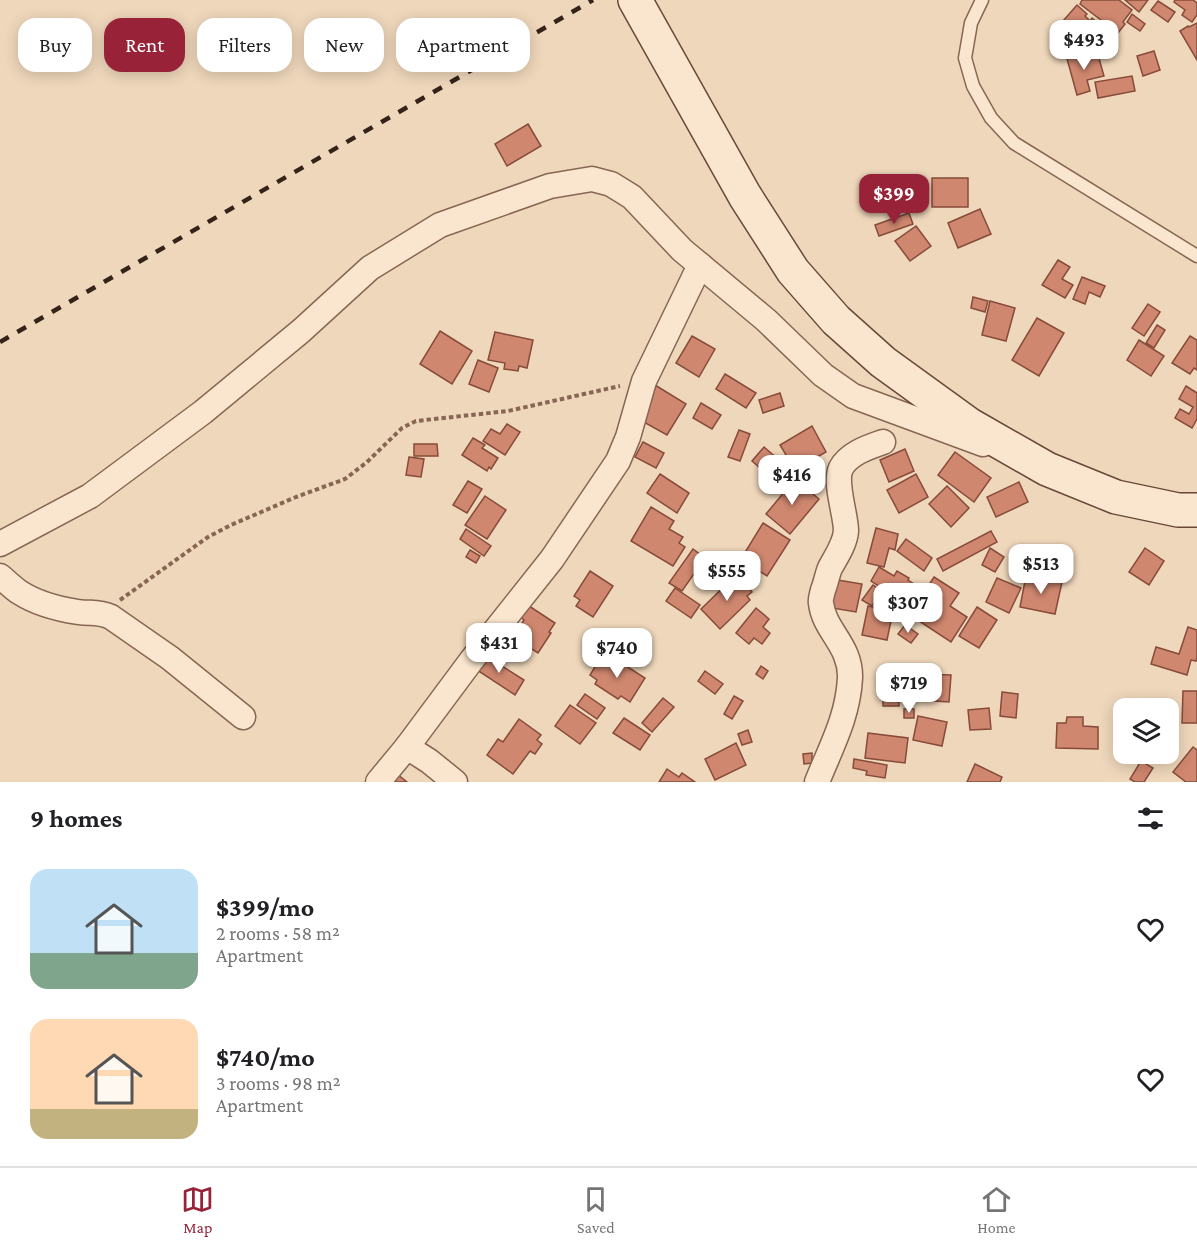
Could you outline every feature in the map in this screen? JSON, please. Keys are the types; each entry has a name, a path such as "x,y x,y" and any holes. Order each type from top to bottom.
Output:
{"street":[{"path":"643,13 745,196 793,271 836,320 883,362 970,425 1047,468"},
{"path":"0,544 90,496 203,412 301,331 370,268 440,225 550,186 592,179 611,184 632,197 682,250 766,320 823,375 853,396 1047,468 1116,497 1178,510 1197,510"},
{"path":"378,782 552,559 618,461 628,437 644,381 700,265"},
{"path":"817,782 845,713 850,677 849,663 839,639 824,615 820,600 829,571 846,532 839,478 841,468 848,459 861,450 883,442"},
{"path":"0,576 19,592 43,603 63,610 81,613 100,612 111,617 170,658 243,717"},
{"path":"407,747 429,761 454,782"}],"lane":[{"path":"982,0 971,22 965,58 973,86 991,118 1014,143 1197,256"}],"path":[{"path":"100,612 216,533 296,496 345,479 367,462 402,428 416,421 508,411 644,381"}],"building":[{"path":"1082,0 1119,0 1132,10 1118,33 1080,4"},
{"path":"1125,0 1148,0 1139,12"},
{"path":"1175,0 1193,0 1197,3 1197,15 1192,22 1182,15 1185,10 1174,2"},
{"path":"1158,1 1175,12 1168,22 1151,10"},
{"path":"1077,5 1087,14 1085,16 1090,21 1092,18 1099,24 1084,40 1080,35 1072,44 1056,29"},
{"path":"1132,14 1145,24 1140,31 1127,22"},
{"path":"1197,23 1197,60 1180,31"},
{"path":"1080,51 1083,59 1098,55 1104,76 1087,80 1090,91 1077,95 1066,55"},
{"path":"1154,51 1160,70 1143,76 1137,56"},
{"path":"1132,76 1135,91 1098,98 1095,82"},
{"path":"528,124 541,146 507,166 495,144"},
{"path":"932,178 968,178 968,207 932,207"},
{"path":"980,209 991,234 958,248 948,223"},
{"path":"909,213 913,224 879,236 875,225"},
{"path":"916,226 931,246 910,261 895,241"},
{"path":"1058,260 1070,267 1062,279 1073,285 1065,298 1042,285"},
{"path":"1082,277 1105,286 1100,297 1089,292 1085,304 1073,299"},
{"path":"973,297 988,301 985,312 971,308"},
{"path":"990,301 1015,308 1006,341 982,335"},
{"path":"1148,304 1160,312 1144,336 1132,328"},
{"path":"1037,318 1064,333 1039,376 1012,360"},
{"path":"1157,325 1165,330 1154,348 1146,343"},
{"path":"440,331 472,351 452,384 420,364"},
{"path":"495,332 533,340 527,368 519,366 518,371 504,369 505,363 488,360"},
{"path":"692,336 715,349 699,377 676,363"},
{"path":"1190,336 1197,340 1197,370 1194,368 1190,374 1172,363"},
{"path":"1139,340 1164,356 1151,376 1127,360"},
{"path":"478,360 498,368 489,392 469,384"},
{"path":"725,374 756,393 746,408 716,389"},
{"path":"655,385 686,404 667,435 640,420"},
{"path":"1186,386 1197,393 1197,419 1192,428 1175,418 1180,409 1189,414 1193,407 1179,399"},
{"path":"780,393 784,406 763,413 759,400"},
{"path":"701,403 721,415 712,429 693,418"},
{"path":"507,424 520,432 505,455 483,441 491,429 500,434"},
{"path":"812,426 826,452 795,470 780,445"},
{"path":"739,430 750,434 740,461 728,457"},
{"path":"473,438 485,445 482,448 498,458 487,471 462,455"},
{"path":"643,442 664,453 656,468 635,457"},
{"path":"414,444 437,444 438,456 414,456"},
{"path":"764,447 794,473 782,487 752,461"},
{"path":"905,449 914,471 889,482 880,460"},
{"path":"955,452 991,478 974,502 938,475"},
{"path":"409,457 424,459 421,477 406,475"},
{"path":"660,474 689,493 677,513 647,493"},
{"path":"916,474 928,497 899,513 887,490"},
{"path":"795,479 819,499 790,534 766,514"},
{"path":"468,481 482,489 467,513 453,505"},
{"path":"1019,482 1028,502 996,517 987,497"},
{"path":"947,486 969,508 951,527 929,504"},
{"path":"485,496 506,510 487,539 465,525"},
{"path":"651,507 674,521 669,529 683,537 679,543 685,547 673,566 631,541"},
{"path":"763,523 790,540 767,576 741,559"},
{"path":"876,528 898,534 895,550 889,548 884,567 867,563"},
{"path":"466,529 491,546 484,556 460,539"},
{"path":"991,531 997,542 943,571 937,559"},
{"path":"906,539 932,558 924,571 897,551"},
{"path":"990,548 1004,557 995,572 982,565"},
{"path":"1145,548 1164,561 1149,585 1129,572"},
{"path":"693,549 705,558 682,591 669,583"},
{"path":"470,550 480,556 476,563 466,557"},
{"path":"879,567 894,576 897,571 917,586 906,604 898,599 895,605 882,597 886,591 871,581"},
{"path":"590,571 613,586 593,617 576,606 580,600 574,596"},
{"path":"738,577 752,592 747,596 750,600 720,629 701,609 733,578"},
{"path":"934,577 959,593 950,606 967,617 951,642 913,617 927,596 923,594"},
{"path":"1040,577 1062,582 1055,614 1020,607 1025,581 1039,583"},
{"path":"997,578 1021,588 1009,613 986,602"},
{"path":"832,579 862,584 856,612 826,607"},
{"path":"873,585 882,591 872,606 862,600"},
{"path":"675,588 700,605 691,618 666,601"},
{"path":"529,606 555,623 538,653 513,637 524,620 521,617"},
{"path":"868,606 893,611 887,640 862,635"},
{"path":"977,607 997,620 979,648 959,636"},
{"path":"756,608 769,619 763,627 770,633 762,644 754,638 749,644 736,633"},
{"path":"905,625 918,634 911,643 898,634"},
{"path":"1188,627 1197,630 1197,657 1196,661 1191,660 1187,675 1151,664 1156,647 1179,654"},
{"path":"483,654 524,680 515,695 474,668"},
{"path":"601,657 609,662 612,657 645,678 630,702 621,696 618,699 595,684 597,680 590,675"},
{"path":"761,666 768,671 763,679 756,674"},
{"path":"705,671 723,684 715,694 698,681"},
{"path":"920,674 951,675 949,702 919,700"},
{"path":"883,691 899,691 899,706 883,706"},
{"path":"1183,691 1197,691 1197,723 1182,723"},
{"path":"1002,692 1018,694 1016,718 1000,716"},
{"path":"585,694 605,708 597,719 577,705"},
{"path":"734,696 743,701 732,719 724,714"},
{"path":"663,698 674,707 652,732 642,723"},
{"path":"570,705 596,723 580,744 555,726"},
{"path":"989,708 991,729 970,730 968,710"},
{"path":"904,709 914,709 914,718 904,718"},
{"path":"918,716 947,722 942,746 913,740"},
{"path":"1067,717 1083,717 1083,726 1098,727 1098,749 1056,748 1057,723 1066,723"},
{"path":"624,718 650,735 640,750 613,733"},
{"path":"519,719 541,735 537,740 542,744 535,754 530,751 513,774 487,755 498,739 503,742"},
{"path":"748,730 752,742 742,745 738,734"},
{"path":"868,733 908,738 905,763 865,758"},
{"path":"736,743 746,765 715,780 705,759"},
{"path":"1193,747 1197,750 1197,782 1186,782 1173,772"},
{"path":"812,753 812,763 804,764 803,754"},
{"path":"854,759 887,765 885,778 866,775 867,771 853,768"},
{"path":"975,764 1002,777 1000,782 967,782"},
{"path":"1139,764 1146,764 1153,768 1144,782 1135,782 1130,779"},
{"path":"667,769 679,777 682,773 695,782 659,782"},
{"path":"397,774 407,782 390,782"}],"railway":[{"path":"0,342 593,0"}]}
